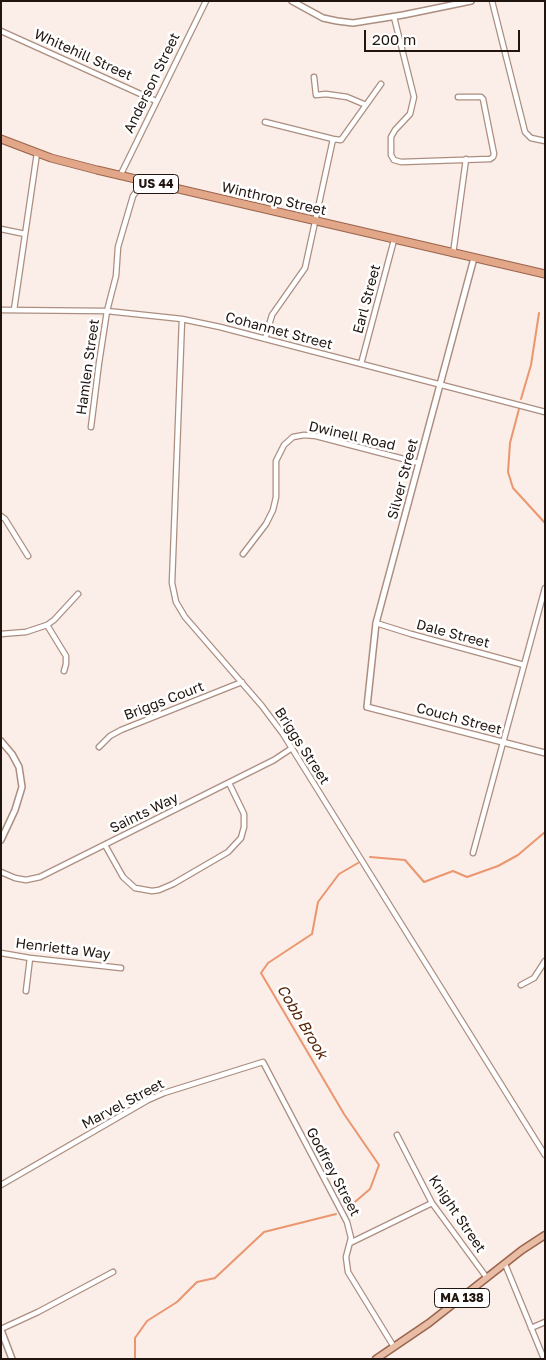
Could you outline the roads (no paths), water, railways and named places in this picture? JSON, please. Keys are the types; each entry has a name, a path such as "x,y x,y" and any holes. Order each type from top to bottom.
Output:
{"highway":[{"name":"Winthrop Street","path":"1,139 37,154 120,176 545,274"}],"main road":[{"name":"MA 138","path":"379,1358 429,1323 526,1246 545,1235"}],"street":[{"name":"Anderson Street","path":"120,176 206,1"},
{"path":"292,1 323,18 337,22 358,22 394,17 443,4 471,1"},
{"path":"492,1 517,104 527,136 545,141"},
{"path":"394,17 414,97 410,114 393,133 392,157 396,161 401,162 490,159 493,157 483,98 458,98"},
{"name":"Whitehill Street","path":"1,31 156,100"},
{"path":"314,77 316,95 326,94 348,97 366,104"},
{"path":"265,122 341,140 381,84"},
{"path":"265,339 272,315 305,268 333,139"},
{"path":"14,310 37,154"},
{"path":"453,254 466,159"},
{"name":"Hamlen Street","path":"91,427 107,311 116,276 118,247 133,196 144,181"},
{"path":"1,229 25,234"},
{"name":"Earl Street","path":"361,364 394,240"},
{"name":"Silver Street","path":"367,707 376,623 474,258"},
{"name":"Cohannet Street","path":"1,310 107,311 182,319 545,412"},
{"name":"Briggs Street","path":"182,319 173,590 176,602 185,617 271,716 545,1155"},
{"name":"Dwinell Road","path":"243,554 271,515 276,497 276,461 280,450 293,437 304,435 316,436 419,463"},
{"path":"1,516 5,519 28,556"},
{"path":"473,853 545,588"},
{"path":"1,634 26,632 47,625 78,594"},
{"name":"Dale Street","path":"376,623 524,665"},
{"path":"47,625 66,656 64,671"},
{"name":"Briggs Court","path":"99,747 110,736 121,730 242,682"},
{"name":"Couch Street","path":"367,707 545,753"},
{"path":"1,741 12,754 19,767 22,787 17,805 1,840"},
{"name":"Saints Way","path":"1,872 15,878 33,880 229,784 292,748"},
{"path":"105,845 123,877 135,888 152,891 173,884 228,852 241,838 244,827 244,814 229,784"},
{"name":"Henrietta Way","path":"1,953 121,968"},
{"path":"26,991 30,958"},
{"path":"521,985 534,978 545,961"},
{"name":"Marvel Street","path":"1,1185 148,1100 164,1093 262,1062"},
{"name":"Godfrey Street","path":"262,1062 347,1222 350,1233 350,1243 346,1258 348,1272 394,1346"},
{"name":"Knight Street","path":"397,1134 432,1203 487,1278"},
{"path":"350,1243 432,1203"},
{"path":"505,1264 544,1359"},
{"path":"12,1359 2,1332 112,1272"},
{"path":"531,1328 545,1322"}],"waterway":[{"name":"Cobb Brook","path":"521,399 531,365 539,313"},
{"name":"Cobb Brook","path":"519,409 510,443 508,472 513,488 545,523"},
{"name":"Cobb Brook","path":"370,857 405,860 424,882 453,871 467,877 498,866 518,855 545,832"},
{"name":"Cobb Brook","path":"348,1208 370,1189 379,1165 344,1114 261,973 268,963 312,934 318,902 339,874 358,863"},
{"name":"Cobb Brook","path":"135,1359 135,1338 147,1321 177,1302 197,1282 215,1278 264,1232 336,1214"}]}
